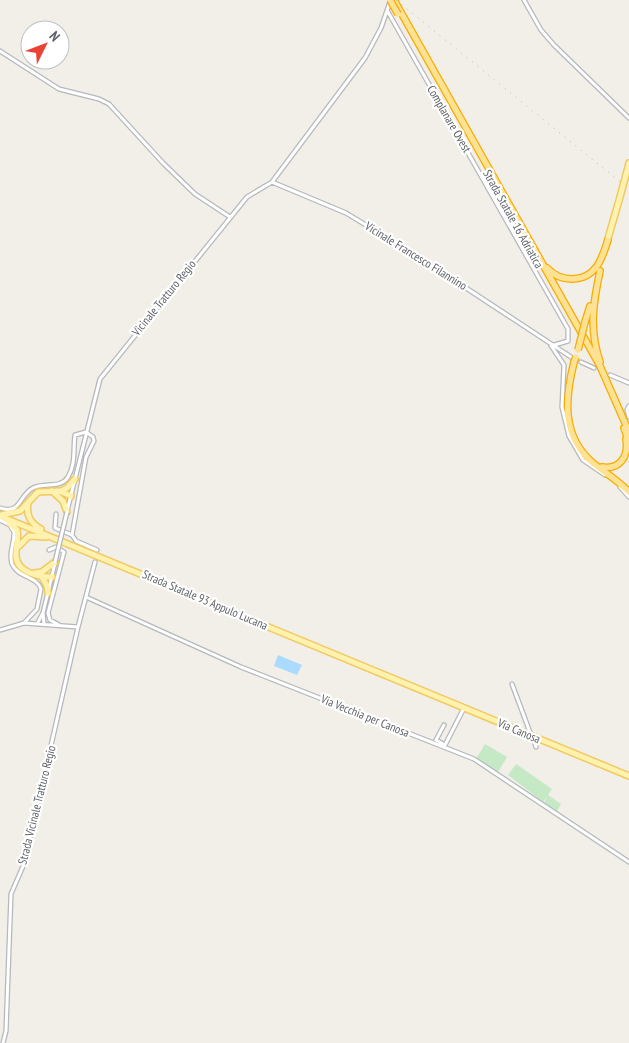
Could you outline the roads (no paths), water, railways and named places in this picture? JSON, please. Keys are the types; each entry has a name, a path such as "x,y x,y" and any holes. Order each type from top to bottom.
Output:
{"highway":[{"name":"Strada Statale 16 Adriatica","path":"392,0 598,369 618,412 629,442"},
{"name":"Strada Statale 16 Adriatica","path":"399,13 530,242 609,385 629,432"},
{"path":"530,242 550,271 560,277 572,279 582,277 593,271 608,240"},
{"path":"600,271 566,396 568,420 578,445 598,466 629,492"},
{"path":"600,271 592,312 593,331 596,350 609,385"},
{"path":"598,466 614,467 626,456 627,445 618,412"}],"main road":[{"path":"600,271 629,164"},
{"path":"59,493 67,488 75,479"},
{"path":"0,516 15,513 38,492 51,491 71,496"},
{"path":"59,493 67,512"},
{"path":"28,501 28,514 31,521 61,540"},
{"path":"0,516 14,524 17,530 17,562 31,574 52,577"},
{"name":"Strada Statale 93 Appulo Lucana","path":"0,516 409,685"},
{"path":"16,550 24,539 35,535 61,540"},
{"path":"42,575 55,562"},
{"path":"42,575 48,593"},
{"name":"Via Canosa","path":"409,685 629,776"}],"street":[{"path":"272,182 365,58 392,0"},
{"path":"524,0 541,30 554,45 629,118"},
{"name":"Complanare Ovest","path":"388,12 568,330 568,341 552,346"},
{"path":"0,51 59,89 99,99 109,104 163,163 195,194 230,218"},
{"name":"Vicinale Tratturo Regio","path":"43,613 96,388 104,372 247,198 272,182"},
{"name":"Vicinale Francesco Filannino","path":"272,182 346,213 430,264 552,346 594,368"},
{"path":"552,346 564,366 563,418 573,444 583,460 615,482 629,497"},
{"path":"610,375 629,383"},
{"path":"629,406 627,410 629,417"},
{"path":"0,508 14,509 21,504 26,494 33,488 46,484 60,484 66,480 74,456 75,435 86,432 93,437 94,441 86,457 72,535"},
{"path":"56,514 55,528 72,535 76,541 97,550"},
{"path":"0,520 10,526 14,532 11,557 14,569 21,576 40,585 41,597 37,609 24,623"},
{"path":"49,550 56,547 64,552 48,613 50,620 60,626"},
{"name":"Strada Vicinale Tratturo Regio","path":"3,1043 6,1031 11,894 24,864 78,627 95,562"},
{"name":"Via Vecchia per Canosa","path":"86,597 241,666 474,760 629,862"},
{"path":"43,613 44,624"},
{"path":"37,624 43,613"},
{"path":"0,630 24,623 78,627"},
{"path":"512,684 536,747"},
{"path":"444,725 436,740 445,745 464,708"},
{"path":"448,724 454,727"}],"water":[{"path":"278,655 302,665 297,675 274,666"}],"railway":[{"path":"396,0 629,189"}]}
